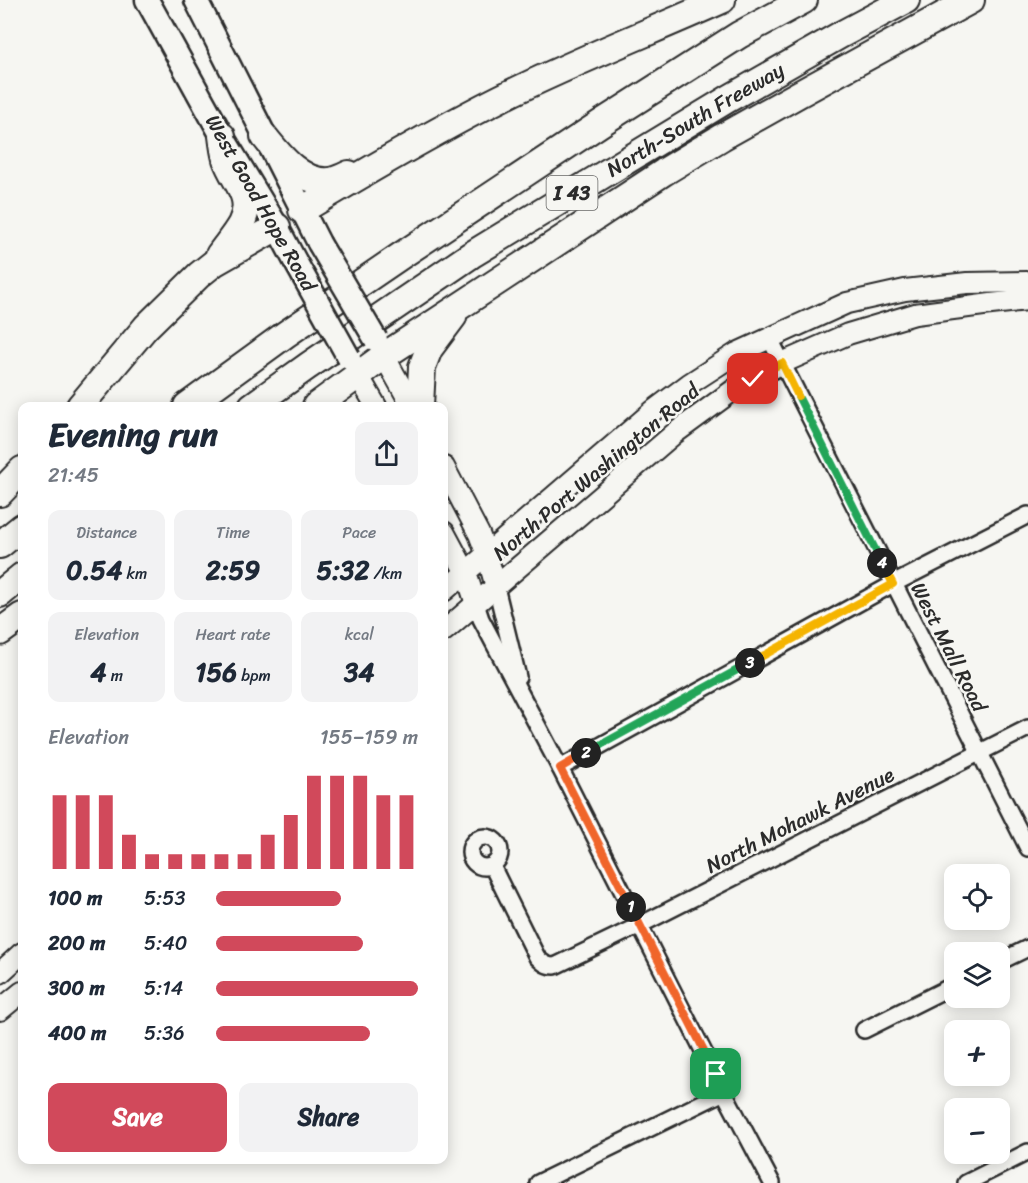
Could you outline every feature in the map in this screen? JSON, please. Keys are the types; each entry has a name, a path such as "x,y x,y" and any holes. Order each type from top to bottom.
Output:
{"highway":[{"path":"302,210 380,164 501,98 568,66 722,0"},
{"name":"I 43","path":"192,402 286,334 591,129 739,35 804,0"},
{"name":"North-South Freeway","path":"258,402 471,255 728,99 906,0"},
{"path":"320,402 354,367 380,348 468,300 664,172 722,137 971,0"},
{"path":"214,263 240,226 246,208 242,188 227,160 222,136"},
{"path":"264,136 285,161 306,176 318,181 333,181 380,164"},
{"path":"83,402 147,327 177,296 214,263 277,226"},
{"path":"420,402 422,367 429,349 468,300"},
{"path":"0,493 18,474"},
{"path":"0,545 18,531"},
{"path":"0,594 18,579"},
{"path":"0,632 18,619"}],"main road":[{"name":"West Good Hope Road","path":"147,0 222,136 277,226 374,402"},
{"name":"West Good Hope Road","path":"196,0 319,243 409,402"},
{"path":"277,226 302,210"},
{"name":"North Port Washington Road","path":"448,588 654,411 689,384 737,353 847,303 905,290 967,284 1028,282"},
{"name":"North Port Washington Road","path":"448,628 675,433 735,389 782,363 848,334 915,314 1028,300"},
{"path":"604,454 624,477"},
{"path":"448,474 471,516 487,555 496,587"},
{"path":"557,495 575,519"},
{"path":"448,539 466,573 476,603"},
{"path":"0,973 18,957"},
{"path":"0,1010 18,995"}],"street":[{"name":"West Mall Road","path":"768,338 1028,848"},
{"path":"560,768 893,584 1028,515"},
{"path":"496,587 524,701"},
{"path":"476,603 481,620 560,768 772,1183"},
{"name":"North Mohawk Avenue","path":"492,866 537,957 549,966 555,966 1028,728"},
{"path":"1010,957 1028,948"},
{"path":"864,1030 944,990"},
{"path":"538,1183 724,1092"},
{"path":"966,1183 1028,1152"}],"route":[{"path":"716,1074 560,768 893,584 782,363 753,379"}]}
